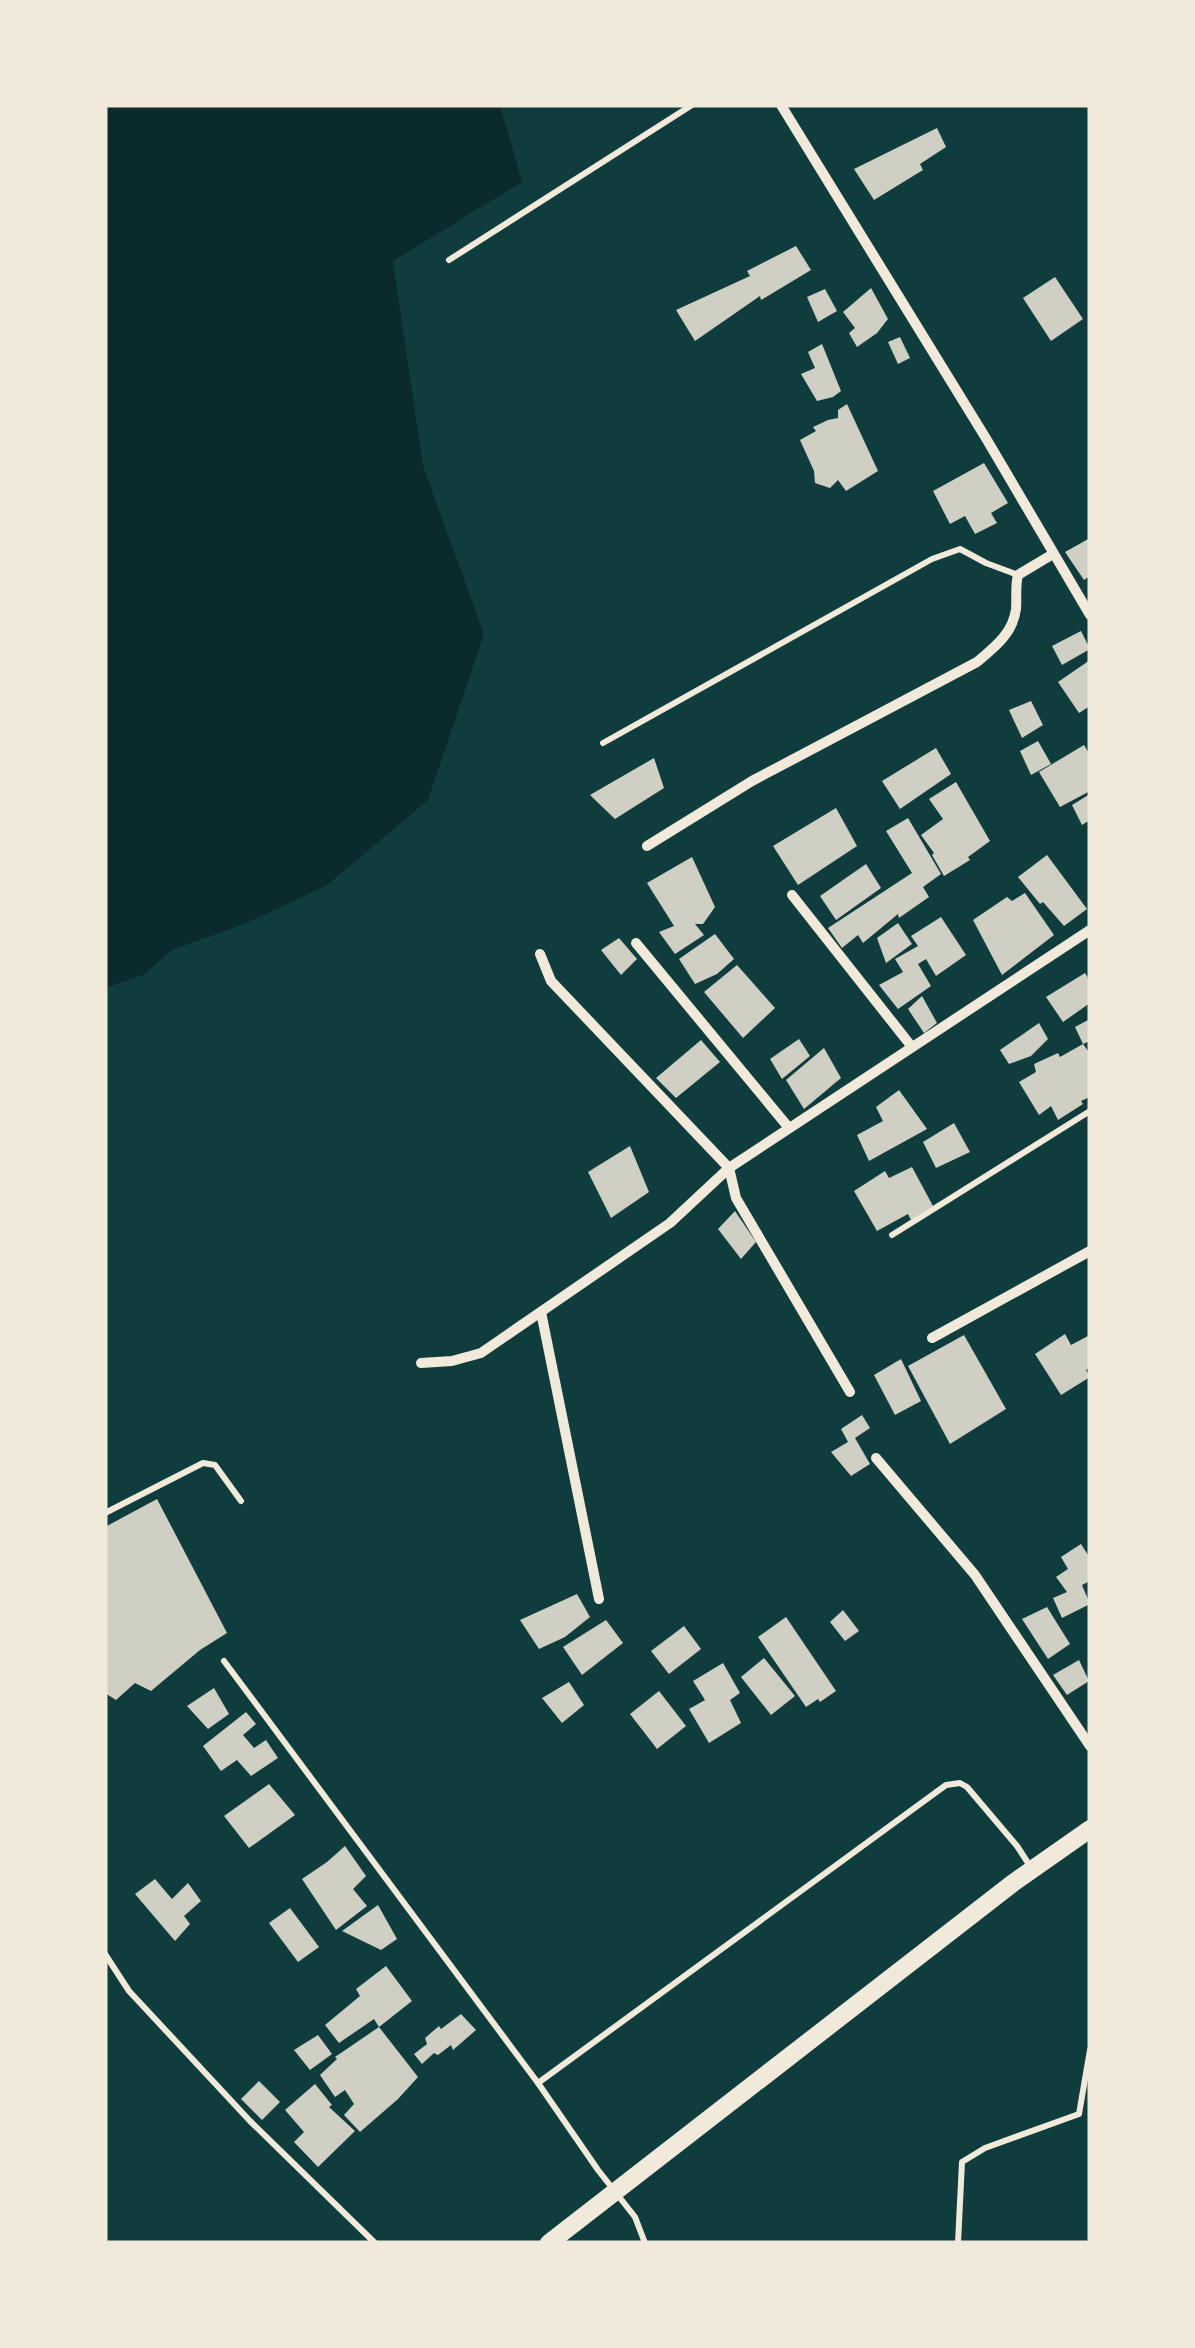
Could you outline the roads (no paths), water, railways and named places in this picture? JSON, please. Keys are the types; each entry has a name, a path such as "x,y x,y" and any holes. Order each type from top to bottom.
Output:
{"street":[{"path":"781,105 1090,614"},
{"path":"647,846 752,781 977,662 1012,627 1018,575 1054,554"},
{"path":"792,895 912,1047"},
{"path":"420,1364 481,1353 670,1222 729,1168 1090,930"},
{"path":"636,943 789,1128"},
{"path":"540,954 551,981 729,1168 736,1198 850,1392"},
{"path":"932,1338 1090,1251"},
{"path":"540,1312 600,1599"},
{"path":"876,1458 975,1575 1090,1746"},
{"path":"549,2243 1032,1869 1090,1830"}],"lane":[{"path":"449,260 692,105"},
{"path":"603,743 952,550 966,552 1018,575"},
{"path":"892,1234 1090,1110"},
{"path":"105,1513 203,1463 215,1465 241,1501"},
{"path":"224,1661 635,2216 645,2243"},
{"path":"538,2083 946,1785 960,1783 967,1787 1032,1869"},
{"path":"105,1954 129,1991 250,2121 375,2243"},
{"path":"958,2243 962,2162 986,2148 1079,2114 1090,2050"}],"water":[{"path":"105,105 500,105 522,182 393,261 423,466 484,634 428,800 326,886 244,924 172,950 143,975 105,988"}]}
